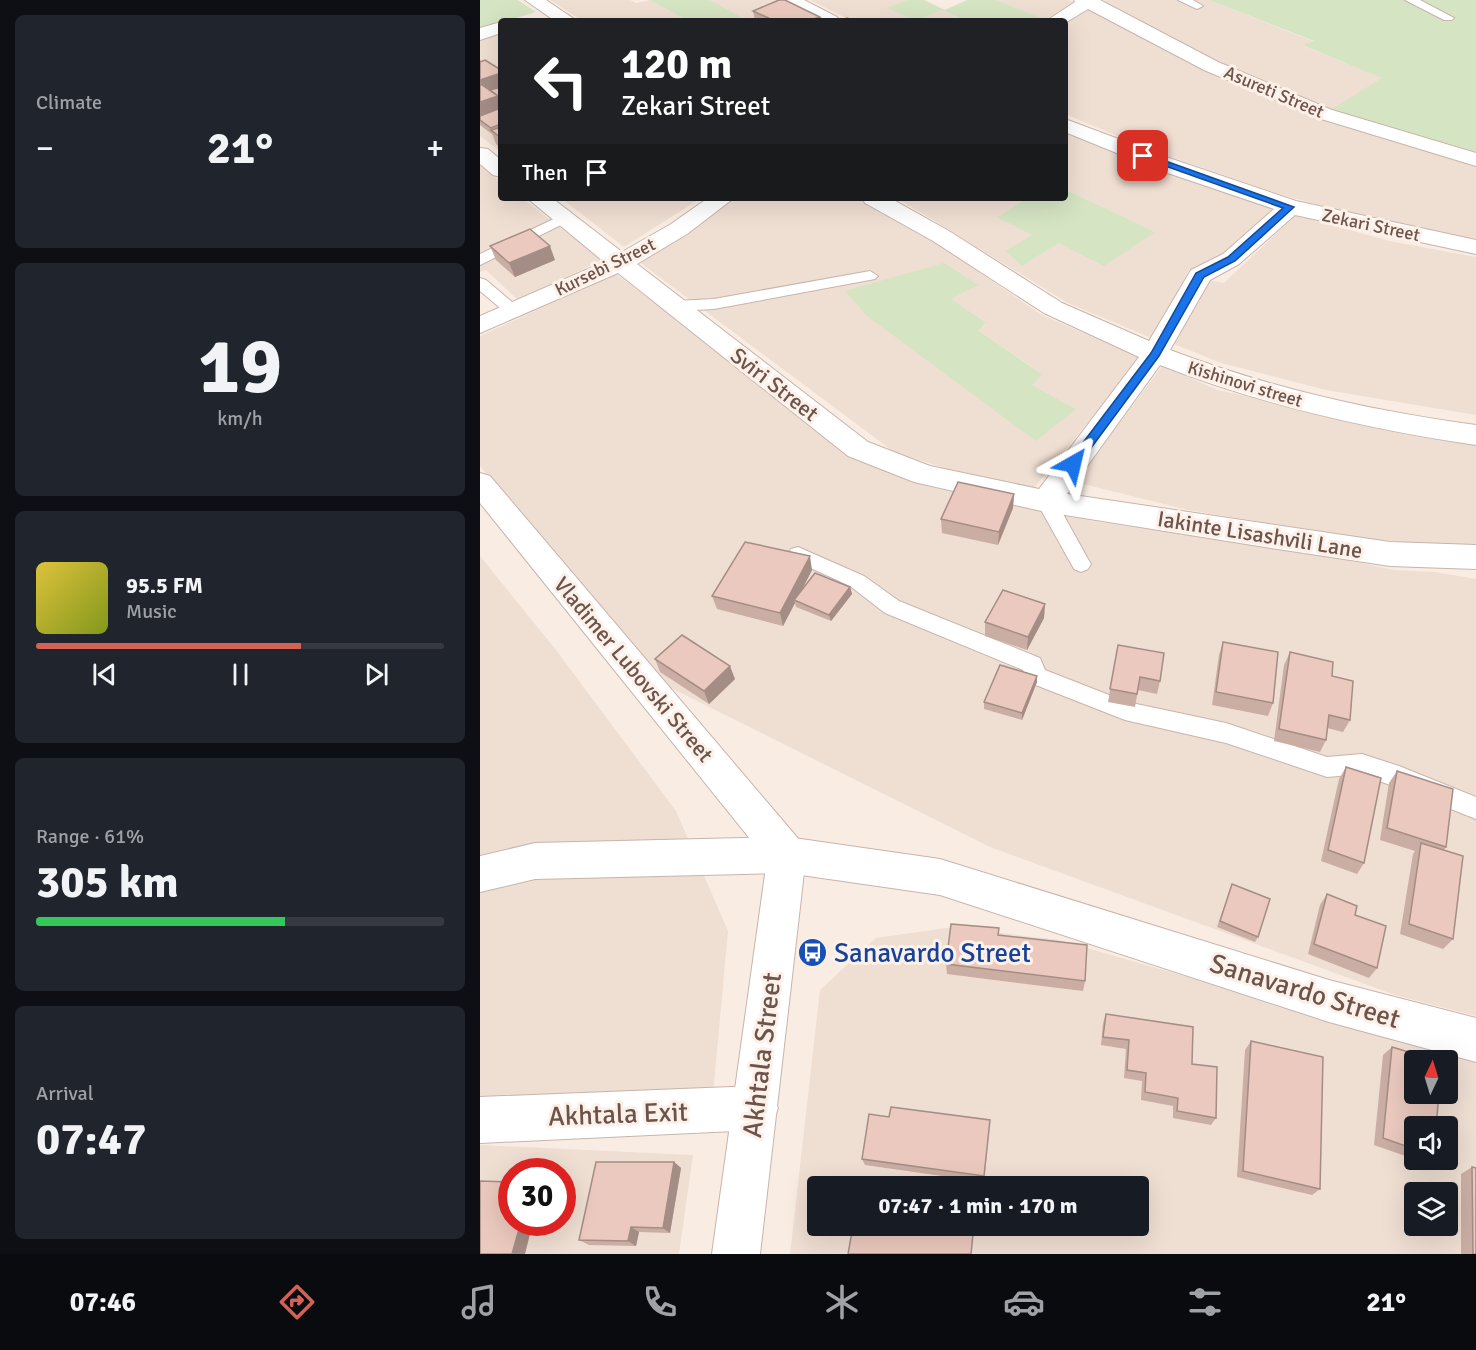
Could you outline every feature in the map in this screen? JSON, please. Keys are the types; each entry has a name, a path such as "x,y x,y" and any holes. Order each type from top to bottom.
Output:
{"street":[{"path":"791,0 825,18"},
{"path":"1060,18 1087,1"},
{"name":"Asureti Street","path":"1087,1 1211,66 1325,114 1476,160"},
{"path":"532,9 552,11 563,18"},
{"path":"480,34 498,28"},
{"name":"Zekari Street","path":"1068,126 1164,164 1290,207 1476,247"},
{"path":"480,154 498,168"},
{"name":"Sviri Street","path":"542,201 858,449 924,476 1046,501"},
{"name":"Kursebi Street","path":"480,325 621,263 679,229 719,201"},
{"name":"Kishinovi street","path":"878,201 941,236 1053,308 1155,354 1223,380 1313,405 1476,435"},
{"path":"1046,501 1155,354 1200,275 1231,259 1290,207"},
{"name":"Vladimer Lubovski Street","path":"480,483 787,855"},
{"name":"Iakinte Lisashvili Lane","path":"1046,501 1390,554 1476,557"},
{"name":"Sanavardo Street","path":"480,874 535,861 787,855 940,877 1329,1001 1476,1040"},
{"name":"Akhtala Street","path":"736,1254 787,855"},
{"name":"Akhtala Exit","path":"480,1119 756,1108"}],"lane":[{"path":"1184,0 1197,6"},
{"path":"1411,0 1448,18"},
{"path":"480,260 564,218"},
{"path":"675,306 714,304 870,276"},
{"path":"480,283 512,310"},
{"path":"1046,501 1081,564"},
{"path":"798,554 857,581 892,607 1032,664 1036,676 1125,711 1226,733 1327,767 1362,764 1391,773 1476,808"}],"shaded area":[{"path":"550,0 630,0 636,3 650,0 683,18 578,18"},
{"path":"710,0 781,0 815,18 743,18"},
{"path":"810,0 907,0 888,9 941,10 960,18 846,18"},
{"path":"996,0 1068,0 1074,2 1048,18 1040,18"},
{"path":"1106,0 1209,0 1315,42 1303,46 1383,78 1327,112 1201,56 1100,5"},
{"path":"1087,8 1310,114 1476,166 1476,241 1381,222 1279,194 1148,149 1068,115 1068,19"},
{"path":"498,33 498,150 480,136 480,39"},
{"path":"1068,129 1276,208 1226,254 1188,271 1156,340 1068,303 902,201 1025,201 1032,235 1022,266 1059,243 1155,232 1068,190"},
{"path":"480,165 498,180 498,201 526,201 602,260 518,300 486,270 480,272"},
{"path":"565,201 696,201 624,247"},
{"path":"727,201 865,201 913,227 1042,315 1141,358 1033,489 967,475 894,452 638,261","holes":["977,285 950,299 986,324 977,329 1041,373 1032,385 1076,409 845,291"]},
{"path":"1296,215 1389,241 1476,257 1476,415 1326,390 1221,363 1172,343 1210,280 1224,283"},
{"path":"616,274 861,459 935,488 1092,521 1317,554 1394,570 1435,572 1476,579 1476,1016 1395,995 990,847 661,683 480,466 480,336"},
{"path":"1162,366 1218,390 1476,445 1476,548 1358,538 1188,510 1075,482"},
{"path":"480,556 556,650 676,811 728,931 713,1095 480,1101"},
{"path":"953,927 1059,940 1441,1050 1404,1050 1404,1104 1458,1104 1458,1055 1476,1060 1476,1254 790,1254 820,990 876,938"},
{"path":"480,1145 693,1155 679,1254 480,1254"}],"green space":[{"path":"480,0 518,0 536,12 516,18 498,18 498,24 480,29"},
{"path":"650,0 710,0 743,18 683,18"},
{"path":"907,0 924,0 945,10 967,0 996,0 1041,18 960,18 941,10 924,18 910,18 887,8"},
{"path":"1209,0 1476,0 1476,156 1327,112 1382,78 1302,45 1314,41"},
{"path":"1068,190 1155,232 1104,266 1059,243 1022,266 1006,251 1032,235 997,217 1023,201 1068,201"},
{"path":"944,263 978,285 951,299 986,323 978,330 1042,374 1032,385 1076,409 1036,441 867,316 845,291"}],"building":[{"path":"779,0 785,0 820,17 768,18 753,11"},
{"path":"485,60 498,68 498,74 480,80 480,62"},
{"path":"480,85 482,85 498,96 480,102"},
{"path":"498,88 498,96 490,90"},
{"path":"498,109 498,125 491,128 480,120 480,116"},
{"path":"498,128 498,136 491,130"},
{"path":"530,229 550,246 509,263 490,246"},
{"path":"958,482 1014,494 999,532 941,519"},
{"path":"745,542 810,556 780,613 712,596"},
{"path":"815,573 850,587 829,615 794,600"},
{"path":"1003,590 1045,604 1028,637 985,622"},
{"path":"682,635 730,666 704,691 655,659"},
{"path":"1223,642 1278,652 1273,703 1216,692"},
{"path":"1118,645 1164,653 1160,681 1140,677 1137,694 1110,689"},
{"path":"1290,652 1333,662 1332,676 1353,681 1350,720 1329,715 1326,740 1279,729"},
{"path":"1000,665 1037,676 1022,713 984,702"},
{"path":"1346,767 1381,778 1364,863 1328,850"},
{"path":"1397,771 1453,789 1446,847 1387,828"},
{"path":"1421,843 1463,856 1453,939 1409,924"},
{"path":"1232,884 1270,899 1258,937 1220,921"},
{"path":"1327,894 1357,906 1355,915 1386,926 1377,968 1314,944"},
{"path":"951,924 999,928 998,935 1087,945 1085,981 946,964"},
{"path":"1106,1014 1193,1027 1192,1064 1217,1067 1216,1118 1177,1111 1178,1098 1145,1092 1146,1073 1127,1070 1129,1040 1103,1037"},
{"path":"1251,1041 1323,1057 1320,1189 1243,1171"},
{"path":"1392,1047 1404,1051 1404,1104 1438,1104 1437,1116 1404,1116 1404,1145 1383,1138"},
{"path":"891,1107 990,1120 984,1176 862,1159 869,1114 889,1117"},
{"path":"596,1162 674,1162 663,1228 631,1227 628,1241 579,1240"},
{"path":"1472,1167 1476,1168 1476,1254 1473,1254"},
{"path":"480,1181 498,1182 498,1236 517,1236 512,1254 480,1254"},
{"path":"851,1236 973,1236 971,1254 848,1254"}],"place":[{"name":"Sanavardo Street","path":"813,953"}],"route":[{"path":"1073,464 1155,354 1200,275 1231,259 1290,207 1143,156"}]}
